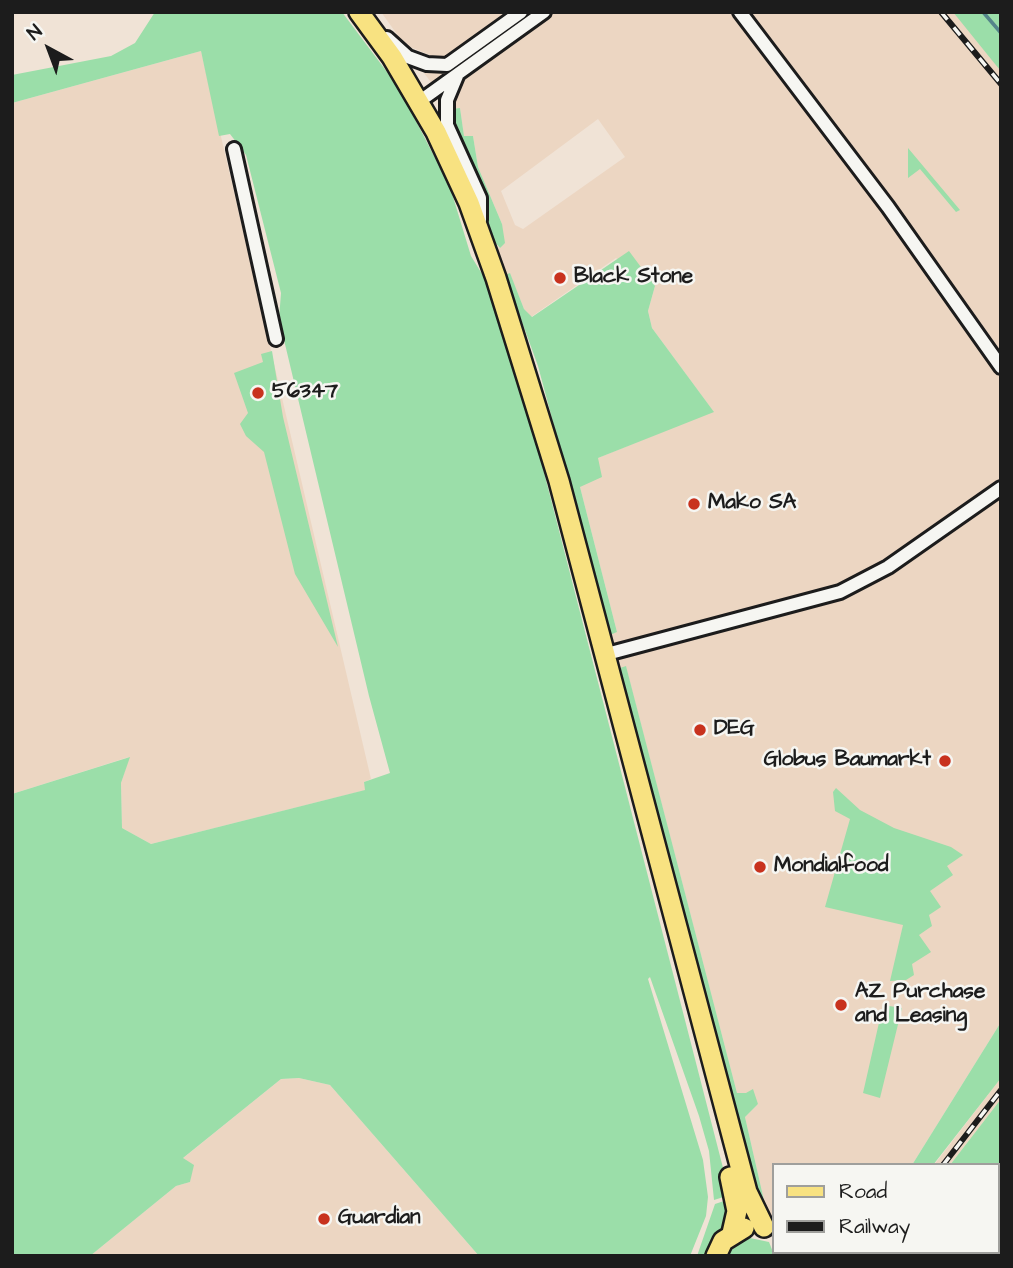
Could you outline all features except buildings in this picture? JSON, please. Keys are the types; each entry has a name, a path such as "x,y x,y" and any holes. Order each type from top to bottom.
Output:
{"main road":[{"path":"361,15 418,98 458,176 481,234 559,481 661,876 688,960 747,1192 768,1229"},
{"path":"661,876 676,961 735,1196 737,1211 732,1233"},
{"path":"716,1256 723,1241 732,1233 742,1228 768,1229"}],"street":[{"path":"361,15 408,58 438,66 457,61 521,12"},
{"path":"418,98 532,12"},
{"path":"418,98 457,76 544,12"},
{"path":"740,12 888,208 1001,368"},
{"path":"457,76 447,100 446,117 480,198 481,234"},
{"path":"234,149 276,339"},
{"path":"603,655 840,592 888,567 1001,488"}],"shaded area":[{"path":"381,12 1001,12 1001,1022 913,1163 772,1163 772,1220 768,1218 745,1117 758,1104 754,1097 737,1093 626,667 607,672 598,638 617,632 580,487 598,458 713,411 652,328 648,311 655,286 616,258 531,317 524,309 510,274 505,275 496,246 500,248 502,224 478,167 473,136 464,137 460,108 451,109 424,73 430,55 410,47","holes":["598,119 625,157 523,229 515,225 501,191"]},
{"path":"201,51 371,779 364,782 366,790 151,844 122,828 121,783 129,757 12,794 12,103"},
{"path":"299,1078 330,1085 479,1256 90,1256 176,1186 190,1182 193,1165 182,1159 281,1079"},
{"path":"1001,1078 1001,1099 952,1163 936,1163"},
{"path":"1001,1173 1001,1256 951,1256 999,1254"}],"green space":[{"path":"155,12 342,12 399,88 450,187 471,256 487,282 529,414 730,1195 714,1200 709,1151 699,1116 650,977 648,979 703,1160 708,1197 706,1216 690,1256 479,1256 330,1085 299,1078 281,1079 183,1158 194,1165 190,1182 176,1186 90,1256 12,1256 12,794 130,757 121,783 122,828 151,844 365,790 364,782 390,773 369,696 279,319 281,293 246,155 230,134 219,136 201,51 12,103 12,75 111,56 135,43"},
{"path":"953,12 1001,12 1001,71 995,64"},
{"path":"460,108 464,136 473,136 478,167 502,224 505,243 500,248 492,239 483,197 452,125 451,109"},
{"path":"908,148 960,210 956,212 920,169 908,178"},
{"path":"629,251 655,286 648,311 652,328 714,412 598,458 602,477 580,487 617,632 610,635 538,366 505,275 510,273 524,309 532,317"},
{"path":"272,351 283,417 338,647 295,574 264,452 246,436 240,424 248,413 234,373 263,362 261,354"},
{"path":"626,666 737,1093 746,1093 753,1089 758,1104 745,1117 768,1218 755,1190 617,669"},
{"path":"836,788 860,810 894,828 951,847 963,855 947,866 953,875 930,891 941,907 929,915 932,926 919,935 931,952 912,964 914,975 906,980 890,981 903,925 825,907 850,819 835,811 833,792"},
{"path":"883,1005 902,1008 880,1098 863,1093"},
{"path":"1001,1022 1001,1078 935,1163 913,1163"},
{"path":"1001,1099 1001,1173 999,1163 952,1163"},
{"path":"727,1200 732,1216 708,1256 697,1256 715,1204"},
{"path":"750,1238 769,1242 772,1254 779,1256 728,1256 733,1247"}],"waterway":[{"path":"983,12 1001,33"}],"railway":[{"path":"941,12 1001,84"},
{"path":"945,1163 1001,1090"}],"place":[{"name":"Black Stone","path":"560,278"},
{"name":"56347","path":"258,393"},
{"name":"Mako SA","path":"694,504"},
{"name":"DEG","path":"700,730"},
{"name":"Globus Baumarkt","path":"945,761"},
{"name":"Mondialfood","path":"760,867"},
{"name":"AZ Purchase and Leasing","path":"841,1005"},
{"name":"Guardian","path":"324,1219"}]}
